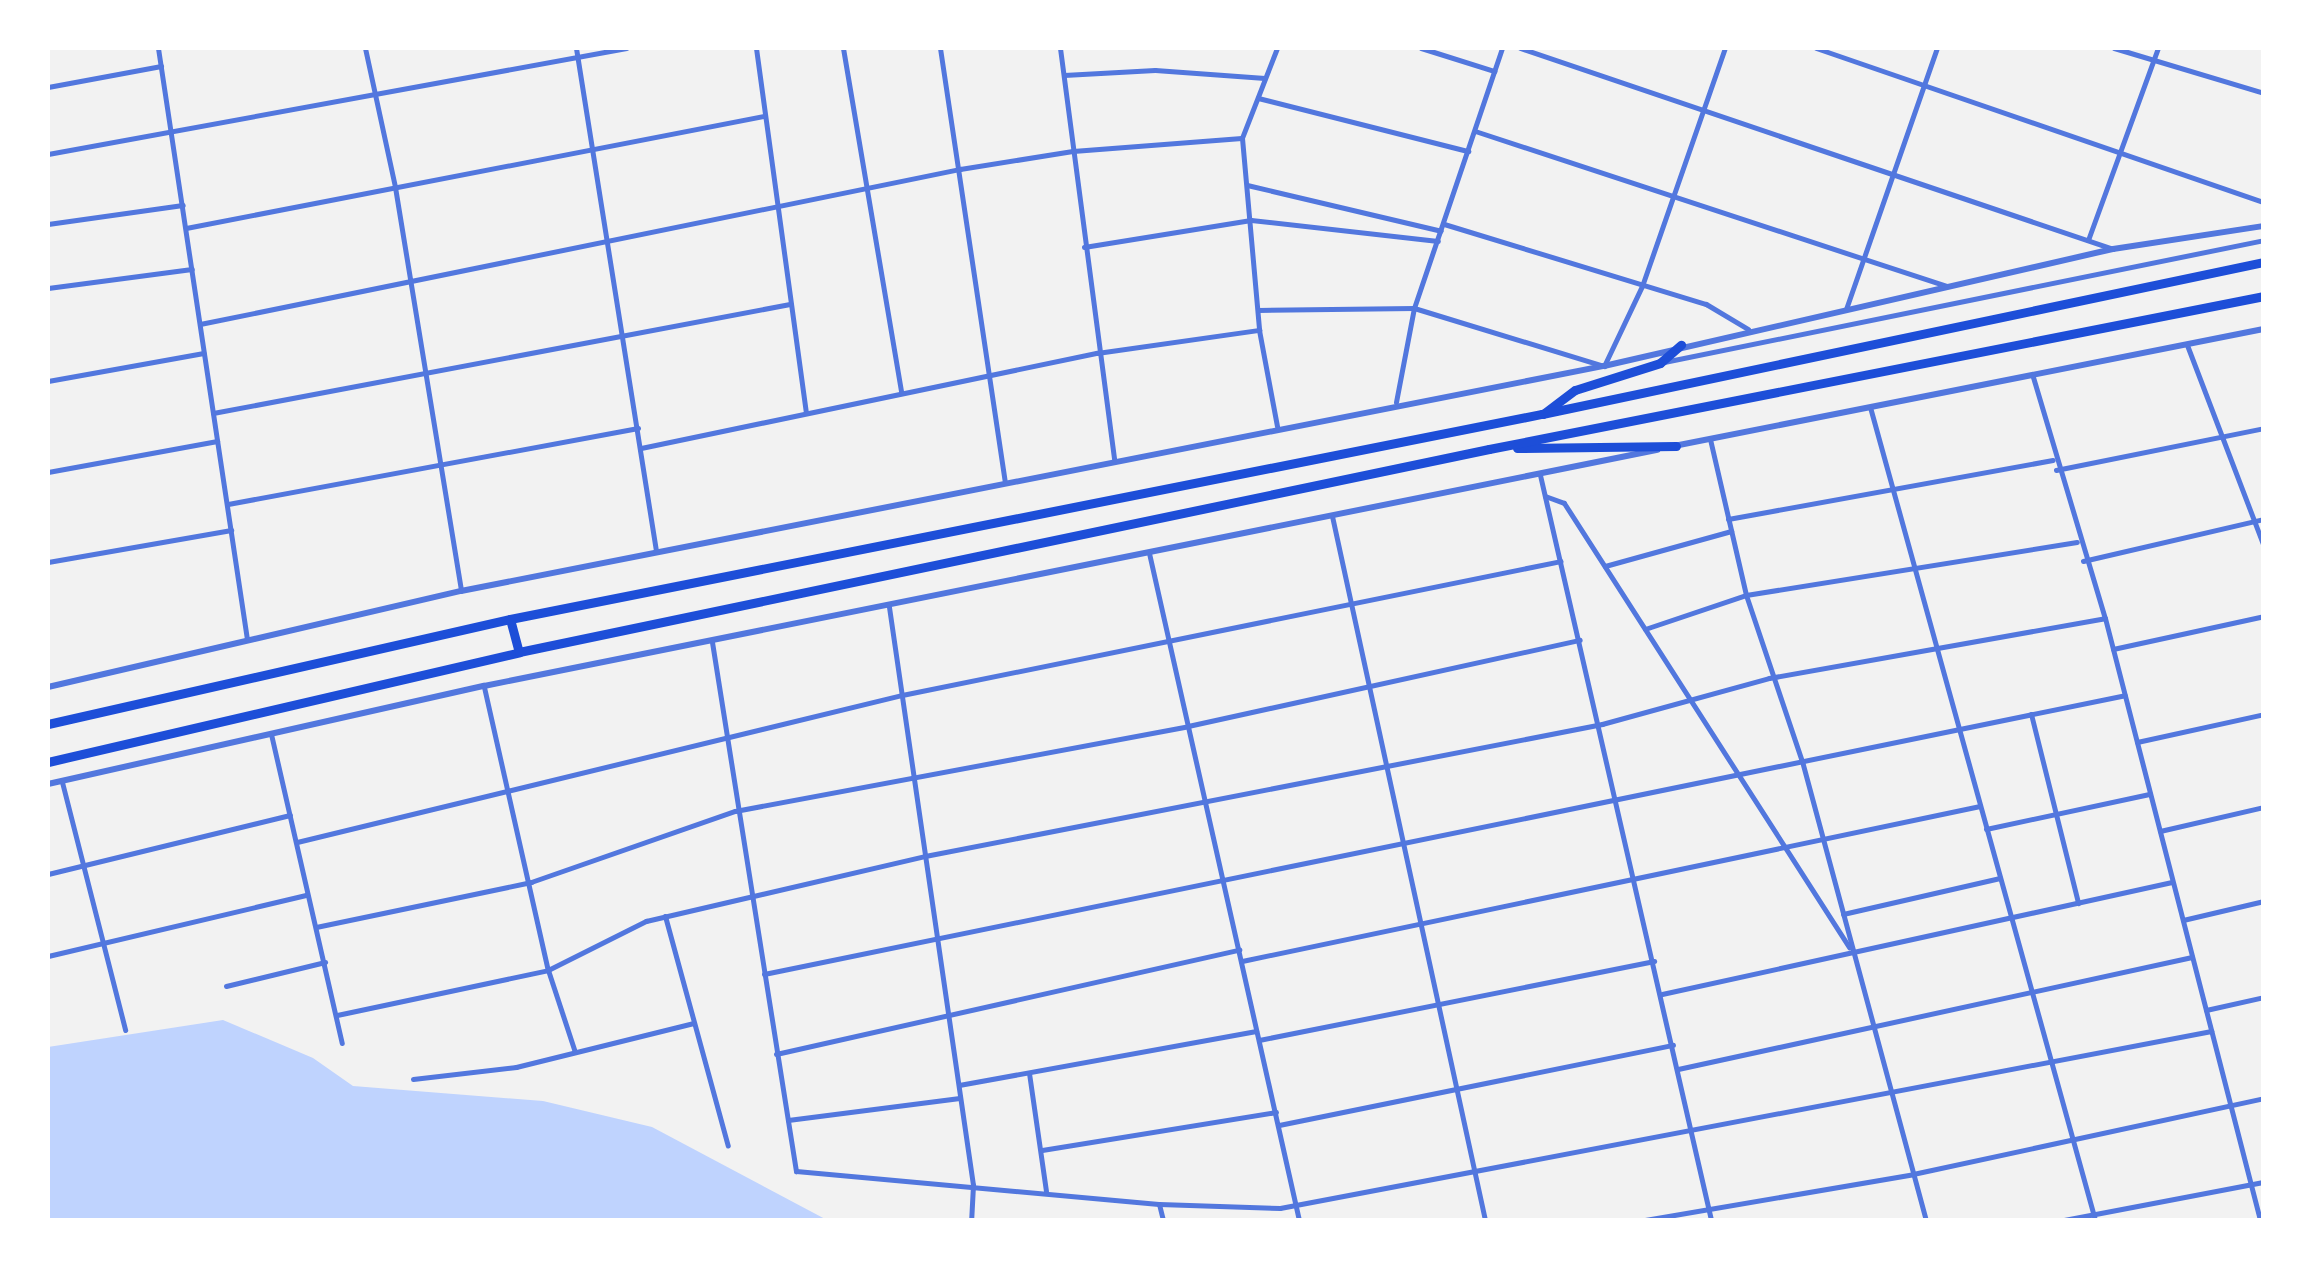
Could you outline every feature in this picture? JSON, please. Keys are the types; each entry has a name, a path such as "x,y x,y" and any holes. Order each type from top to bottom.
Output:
{"highway":[{"path":"48,724 510,619 1542,414 2264,262"},
{"path":"48,762 519,652 1489,448 2264,296"},
{"path":"1542,414 1575,390 1660,363 1680,345"},
{"path":"1489,448 1676,446"},
{"path":"510,619 519,652"}],"street":[{"path":"158,48 247,638"},
{"path":"365,48 395,187 461,591"},
{"path":"576,48 656,552"},
{"path":"48,154 578,61 626,48"},
{"path":"756,48 773,209 806,413"},
{"path":"843,48 902,392"},
{"path":"940,48 986,374 1006,481"},
{"path":"1060,48 1096,352 1114,459"},
{"path":"1276,48 1242,138 1259,330 1276,426"},
{"path":"1421,48 1494,71"},
{"path":"1396,402 1414,308 1502,48"},
{"path":"1520,48 2113,249"},
{"path":"1604,366 1642,286 1725,48"},
{"path":"1816,48 2264,202"},
{"path":"1846,309 1938,48"},
{"path":"2114,48 2264,93"},
{"path":"2088,240 2116,153 2158,48"},
{"path":"48,86 161,66"},
{"path":"1064,74 1155,70 1265,78"},
{"path":"1258,98 1468,151"},
{"path":"186,228 764,116"},
{"path":"1475,131 1951,287"},
{"path":"200,324 410,278 960,169 1073,151 1242,138"},
{"path":"1247,185 1441,232"},
{"path":"48,224 182,204"},
{"path":"1084,247 1252,220 1438,241"},
{"path":"1444,224 1706,304 1748,329"},
{"path":"48,687 461,591 1396,402 1604,366 1748,329 2113,249 2264,226"},
{"path":"1660,363 2264,240"},
{"path":"48,288 192,269"},
{"path":"214,414 790,304"},
{"path":"1258,310 1414,308 1604,366"},
{"path":"48,785 484,686 2264,329"},
{"path":"641,448 1096,352 1259,330"},
{"path":"2187,346 2264,547"},
{"path":"48,381 204,353"},
{"path":"2032,377 2077,542 2105,618 2260,1220"},
{"path":"1870,407 2094,1218"},
{"path":"227,504 638,428"},
{"path":"2056,470 2264,428"},
{"path":"1710,439 1746,595 1769,678 1802,761 1926,1220"},
{"path":"48,472 218,441"},
{"path":"1728,519 2053,460"},
{"path":"1540,475 1602,724 1711,1220"},
{"path":"1545,496 1564,504 1854,954"},
{"path":"1332,516 1346,604 1386,764 1485,1220"},
{"path":"2083,561 2264,519"},
{"path":"48,562 231,530"},
{"path":"1605,566 1730,532"},
{"path":"1645,629 1746,595 2077,542"},
{"path":"1149,553 1299,1220"},
{"path":"296,842 902,695 1561,561"},
{"path":"889,606 973,1185 971,1220"},
{"path":"2113,649 2264,616"},
{"path":"337,1016 548,970 664,916 926,856 1602,724 1769,678 2105,618"},
{"path":"316,927 531,882 735,811 914,774 1188,726 1580,640"},
{"path":"712,642 735,811 796,1171 1159,1204 1296,1205 2211,1030"},
{"path":"484,686 548,970 575,1052"},
{"path":"764,974 1619,802 1958,727 2125,695"},
{"path":"2031,714 2078,903"},
{"path":"2137,742 2264,714"},
{"path":"271,734 342,1043"},
{"path":"64,782 125,1030"},
{"path":"1986,829 2150,793"},
{"path":"1242,961 1637,882 1980,806"},
{"path":"2160,831 2264,808"},
{"path":"48,874 290,814"},
{"path":"1843,914 2000,878"},
{"path":"1662,994 2173,882"},
{"path":"48,956 309,894"},
{"path":"2183,920 2264,901"},
{"path":"664,916 728,1146"},
{"path":"776,1054 948,1012 1239,950"},
{"path":"1678,1068 2030,988 2192,957"},
{"path":"1260,1040 1655,961"},
{"path":"226,986 325,962"},
{"path":"2206,1010 2264,997"},
{"path":"412,1080 575,1052 694,1023"},
{"path":"959,1085 1257,1031"},
{"path":"1278,1125 1673,1045"},
{"path":"1030,1073 1046,1191"},
{"path":"788,1120 960,1098"},
{"path":"1645,1220 1913,1174 2264,1098"},
{"path":"1042,1150 1276,1112"},
{"path":"2064,1220 2094,1218 2264,1182"},
{"path":"1159,1204 1163,1220"}],"water":[{"path":"223,1020 313,1058 353,1086 543,1101 652,1127 827,1220 48,1220 48,1047"}]}
